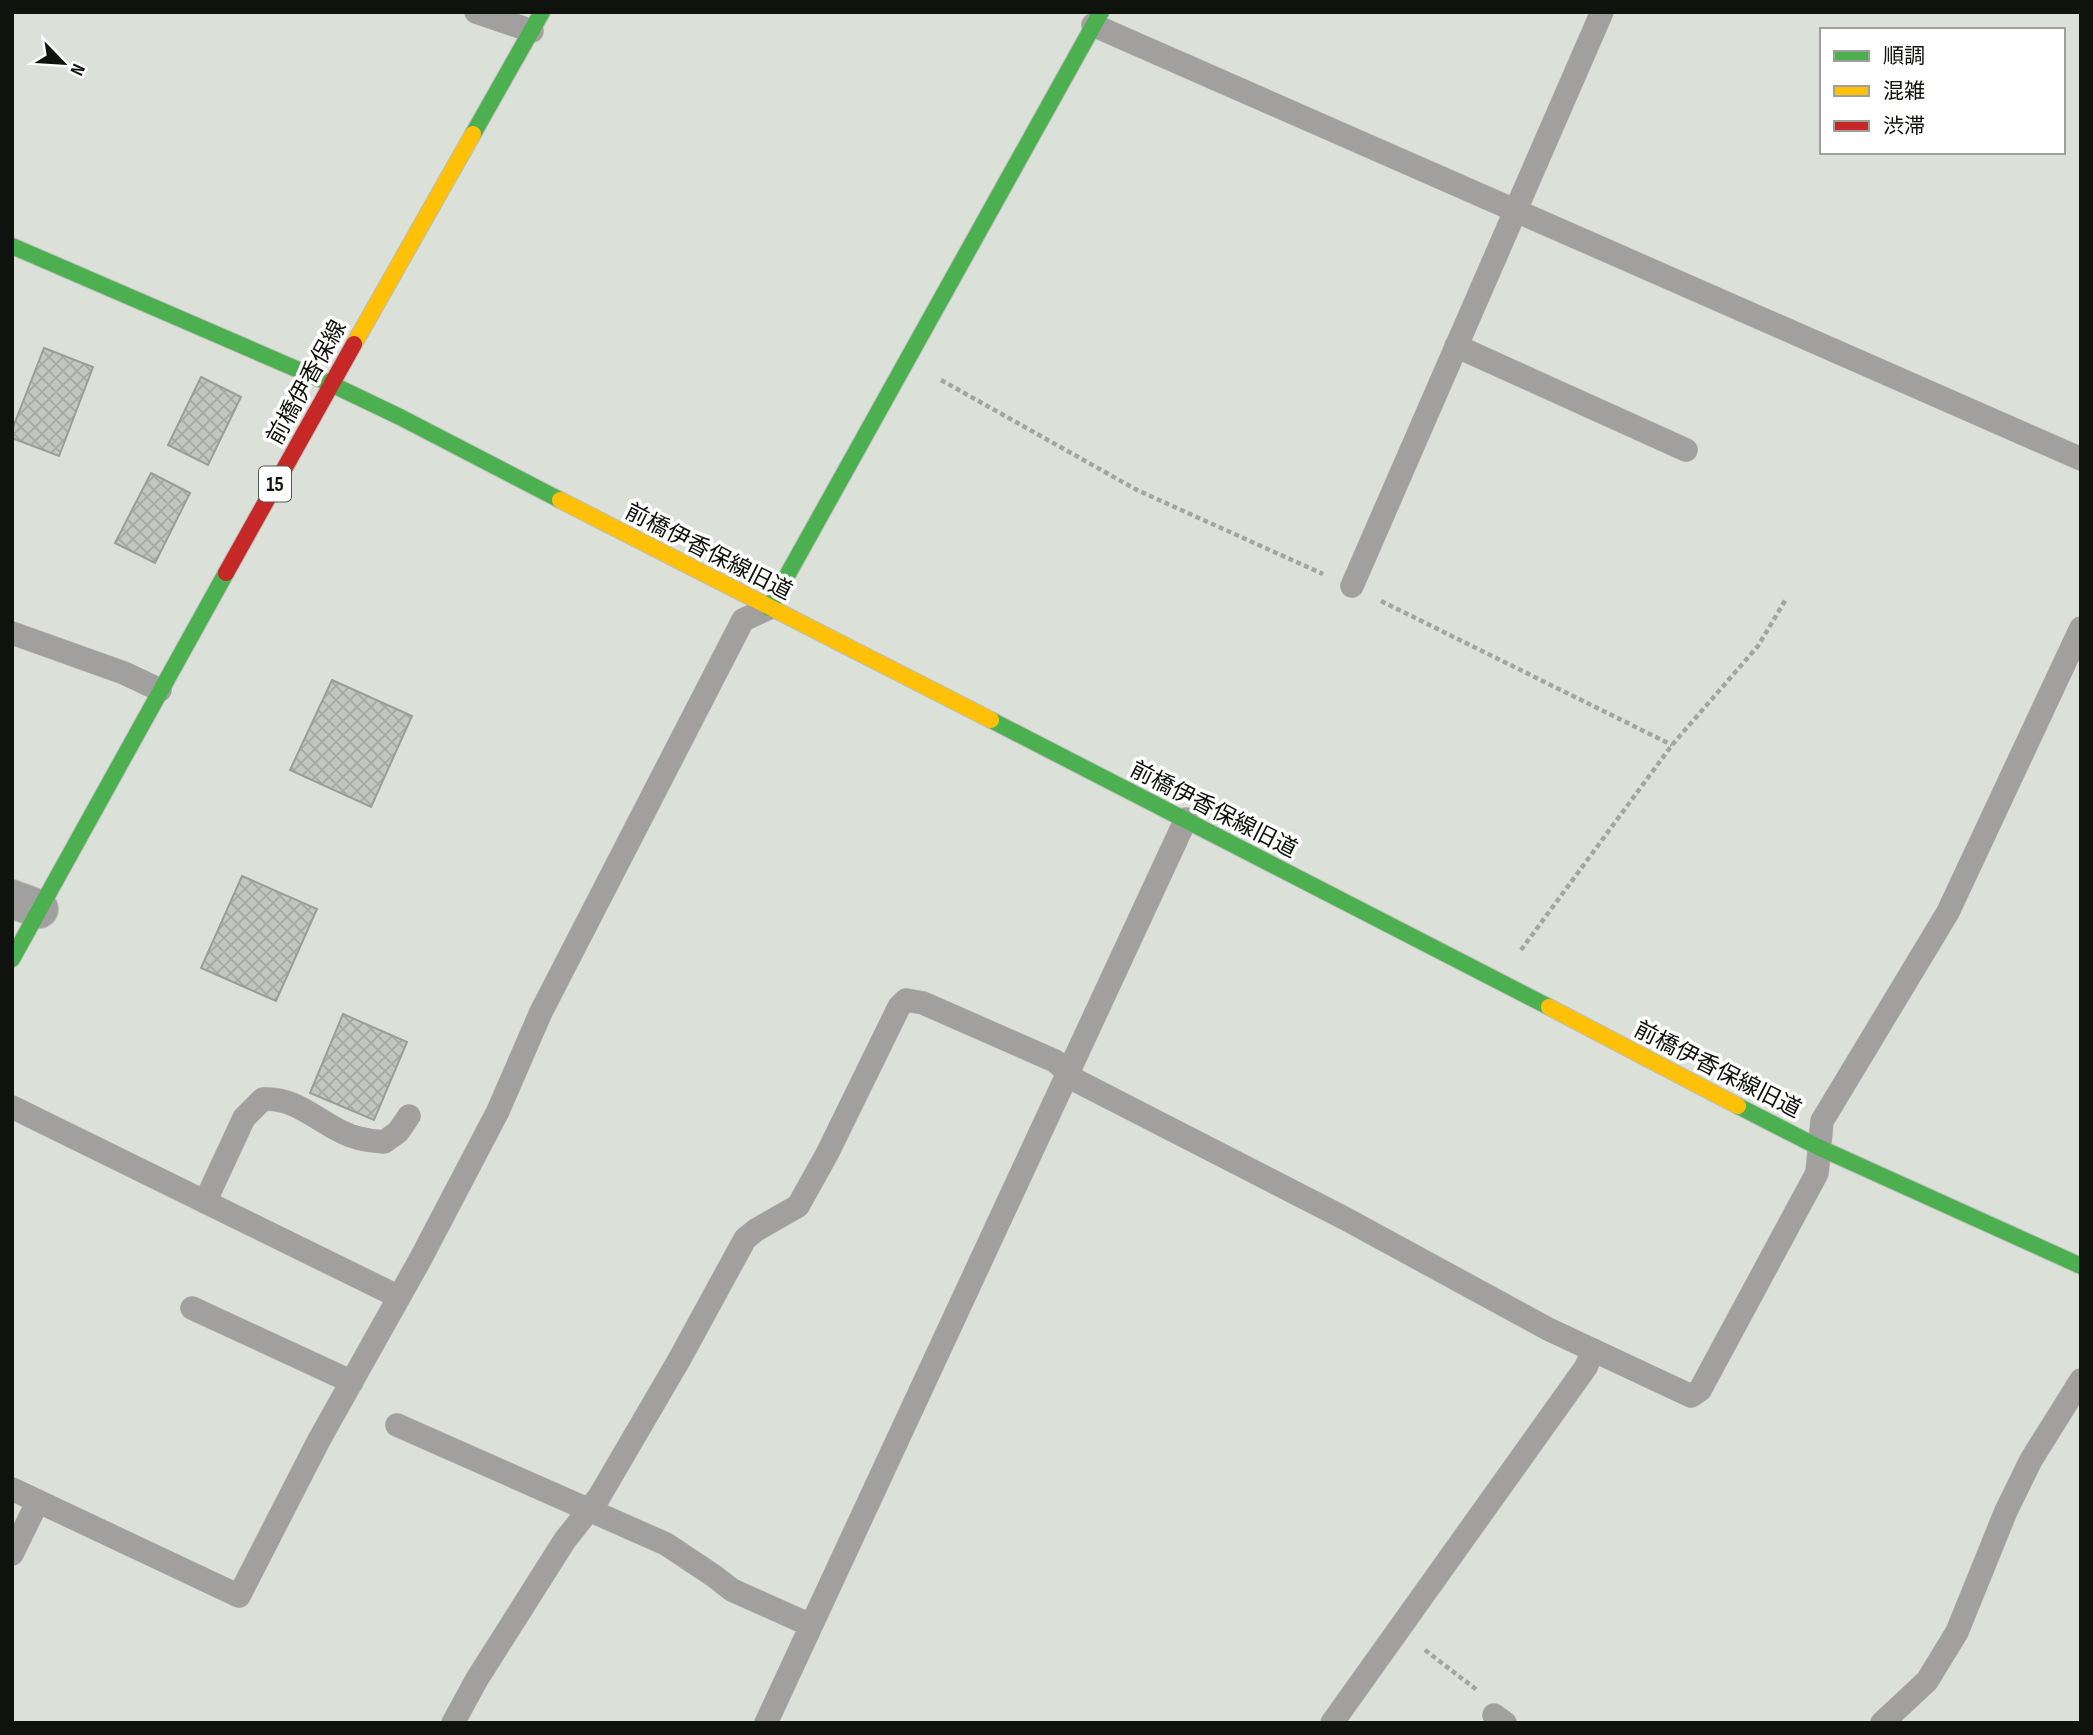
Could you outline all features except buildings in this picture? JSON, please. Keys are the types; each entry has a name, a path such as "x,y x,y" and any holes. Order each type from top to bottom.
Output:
{"street":[{"path":"769,608 1097,19"},
{"name":"前橋伊香保線","path":"12,959 26,904 160,690 537,21"},
{"name":"前橋伊香保線旧道","path":"12,246 331,384 400,417 1818,1147 2081,1266"}],"lane":[{"path":"476,12 537,21"},
{"path":"1352,586 1602,12"},
{"path":"1097,19 1516,211 2081,459"},
{"path":"1456,346 1686,450"},
{"path":"12,1489 239,1596 319,1440 506,1096 541,1012 743,620 769,608"},
{"path":"453,1723 477,1679 557,1552 599,1497 679,1360 745,1239 798,1206 827,1154 898,1007 906,1000 923,1003 1055,1061 1077,1081 1346,1219 1548,1329 1691,1396 1700,1390 1817,1173 1822,1121 1948,912 2081,628"},
{"path":"12,633 124,673 160,690"},
{"path":"766,1723 1186,820"},
{"path":"205,1202 244,1118 263,1099 287,1101 342,1132 366,1141 384,1142 398,1132 409,1116"},
{"path":"12,1107 399,1297"},
{"path":"192,1308 352,1382"},
{"path":"1332,1723 1586,1367 1593,1350"},
{"path":"1882,1723 1927,1681 1951,1642 2006,1511 2031,1460 2081,1380"},
{"path":"397,1425 666,1544 732,1590 810,1625"},
{"path":"12,1554 37,1501"}],"path":[{"path":"906,361 1137,490 1352,586 1672,745"},
{"path":"1502,983 1511,962 1672,745 1758,646 1786,600"},
{"path":"1399,1630 1489,1699 1500,1719"}],"traffic: fast":[{"path":"473,134 542,12"},
{"path":"769,608 1101,12"},
{"path":"12,246 331,384 560,500"},
{"path":"12,959 226,573"},
{"path":"991,720 1549,1007"},
{"path":"1738,1106 1818,1147 2081,1266"}],"traffic: slow":[{"path":"354,344 473,134"},
{"path":"560,500 991,720"},
{"path":"1549,1007 1738,1106"}],"traffic: jam":[{"path":"226,573 354,344"}]}
